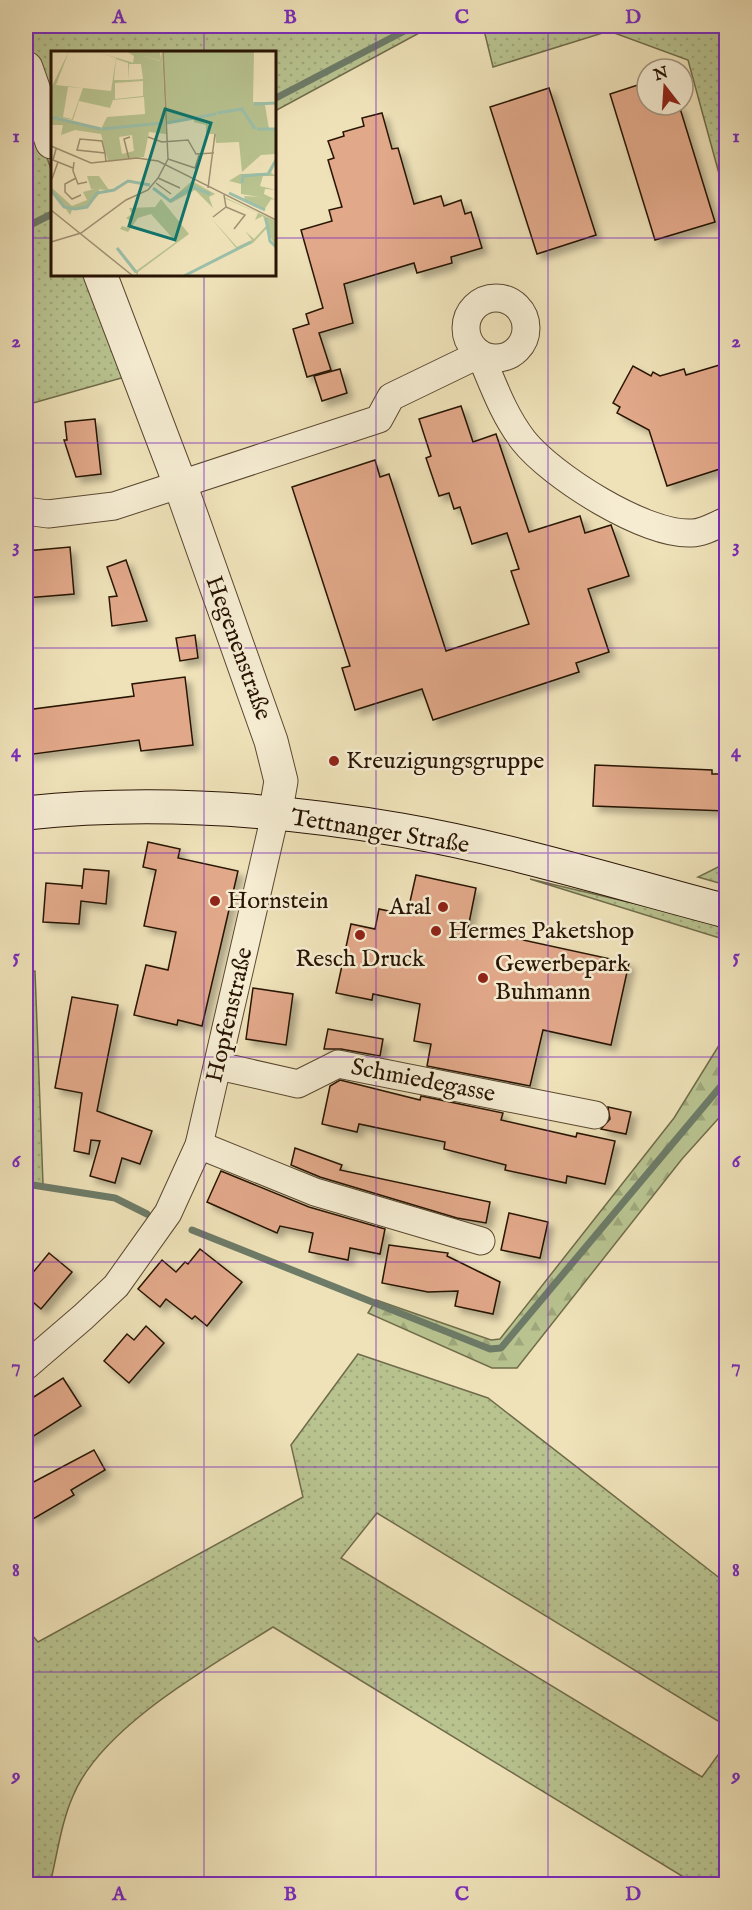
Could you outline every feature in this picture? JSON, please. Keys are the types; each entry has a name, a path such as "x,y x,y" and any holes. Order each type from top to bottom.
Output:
{"main road":[{"path":"26,68 51,139"},
{"name":"Hegenenstraße","path":"101,276 180,484 271,741 281,781 275,814"},
{"name":"Tettnanger Straße","path":"26,813 133,807 275,814 402,830 726,911"}],"street":[{"path":"26,511 48,514 114,506 379,419 391,397 480,354 505,412 528,445 557,472 611,506 653,527 673,532 694,533 726,520"},
{"name":"Hopfenstraße","path":"26,1366 116,1286 168,1214 199,1145 219,1066 275,814"},
{"name":"Schmiedegasse","path":"219,1066 298,1084 338,1064 595,1115"},
{"path":"199,1145 315,1192 481,1241"}],"green space":[{"path":"26,26 432,26 276,110 276,51 51,51 51,110 26,40"},
{"path":"483,26 726,26 726,191 724,192 695,86 695,57 680,57 609,31 493,67"},
{"path":"26,97 51,169 51,276 92,276 132,375 26,405"},
{"path":"720,866 726,868 726,885 698,877"},
{"path":"530,879 726,925 726,940"},
{"path":"35,971 43,1184 26,1183 26,972"},
{"path":"726,1034 726,1110 682,1159 517,1368 492,1368 368,1313 376,1300 491,1340 500,1339 674,1118"},
{"path":"358,1354 488,1398 726,1583 726,1726 377,1513 341,1558 702,1777 726,1744 726,1884 695,1884 273,1627 160,1700 107,1746 87,1771 73,1796 62,1828 50,1884 26,1884 26,1628 38,1642 303,1497 291,1445"}],"building":[{"path":"635,86 635,117 683,117 715,222 655,240 610,94"},
{"path":"549,88 596,235 537,254 490,107"},
{"path":"382,113 392,149 398,148 414,204 441,196 444,206 461,200 465,214 471,212 482,248 451,257 452,263 417,273 414,263 344,284 353,323 319,333 331,370 307,377 293,329 309,324 306,314 323,308 301,230 332,221 329,210 342,207 328,160 334,158 328,141 344,136 343,132 364,126 362,118"},
{"path":"726,363 726,441 719,443 726,467 667,486 649,430 617,413 620,407 613,403 633,366 651,376 653,372 660,376 684,369 686,375"},
{"path":"340,369 347,393 322,401 314,376"},
{"path":"461,406 473,442 496,434 529,532 580,516 585,533 611,525 629,576 588,589 609,652 576,663 579,672 433,720 422,689 355,710 342,668 350,666 292,487 375,460 380,477 389,474 446,651 529,624 511,571 519,569 507,533 472,544 460,507 454,509 449,493 439,496 426,458 431,456 419,419"},
{"path":"95,419 101,474 76,477 64,440 67,440 65,422"},
{"path":"70,547 74,594 26,598 26,551"},
{"path":"126,560 147,621 112,626 109,597 117,596 107,567"},
{"path":"195,635 198,658 180,661 176,638"},
{"path":"185,677 193,745 141,751 139,740 26,755 26,710 134,696 132,684"},
{"path":"595,765 712,770 712,774 726,774 726,811 593,806"},
{"path":"148,842 180,849 178,858 238,871 202,1026 178,1020 177,1025 134,1015 146,965 168,970 176,932 144,926 156,870 143,867"},
{"path":"84,869 109,871 106,904 81,901 79,924 43,922 46,883 82,886 82,889"},
{"name":"Gewerbepark Buhmann","path":"416,875 476,888 468,928 629,963 611,1045 543,1030 530,1086 427,1066 431,1044 414,1041 420,1004 373,994 372,1000 336,993 351,924 375,929 379,909 407,915"},
{"path":"253,988 293,994 286,1045 246,1039"},
{"path":"72,997 118,1005 97,1111 152,1131 140,1164 122,1158 115,1183 90,1176 100,1141 91,1140 89,1154 74,1151 82,1093 55,1088"},
{"path":"328,1029 383,1039 380,1056 341,1049 324,1049"},
{"path":"340,1080 420,1100 421,1096 503,1113 501,1120 576,1137 577,1133 615,1141 605,1184 567,1176 566,1183 505,1170 506,1165 444,1149 445,1142 359,1124 357,1132 322,1124 330,1086"},
{"path":"608,1107 631,1112 626,1134 601,1129 610,1119"},
{"path":"295,1148 342,1165 340,1170 490,1202 486,1223 457,1218 320,1177 291,1165"},
{"path":"221,1171 309,1207 385,1229 380,1254 350,1248 348,1260 309,1252 313,1233 280,1226 277,1233 207,1202"},
{"path":"509,1213 548,1222 540,1258 501,1250"},
{"path":"389,1245 448,1253 447,1256 500,1282 493,1314 455,1306 458,1291 428,1292 382,1283"},
{"path":"200,1249 242,1282 207,1326 195,1316 192,1319 166,1299 160,1307 138,1289 162,1260 176,1272 185,1262 188,1264"},
{"path":"49,1253 72,1272 41,1309 26,1296 26,1281"},
{"path":"146,1326 164,1343 129,1383 104,1361 127,1334 134,1340"},
{"path":"63,1378 81,1406 26,1441 26,1402"},
{"path":"94,1450 105,1470 71,1490 74,1495 33,1519 26,1506 26,1486"}],"waterway":[{"path":"276,98 414,26"},
{"path":"26,227 51,214"},
{"path":"192,1230 490,1349 501,1348 726,1080"},
{"path":"26,1184 115,1198 147,1214"}],"place":[{"name":"Kreuzigungsgruppe","path":"334,761"},
{"name":"Hornstein","path":"215,901"},
{"name":"Aral","path":"443,907"},
{"name":"Hermes Paketshop","path":"436,931"},
{"name":"Resch Druck","path":"360,935"},
{"name":"Gewerbepark Buhmann","path":"483,978"}]}
